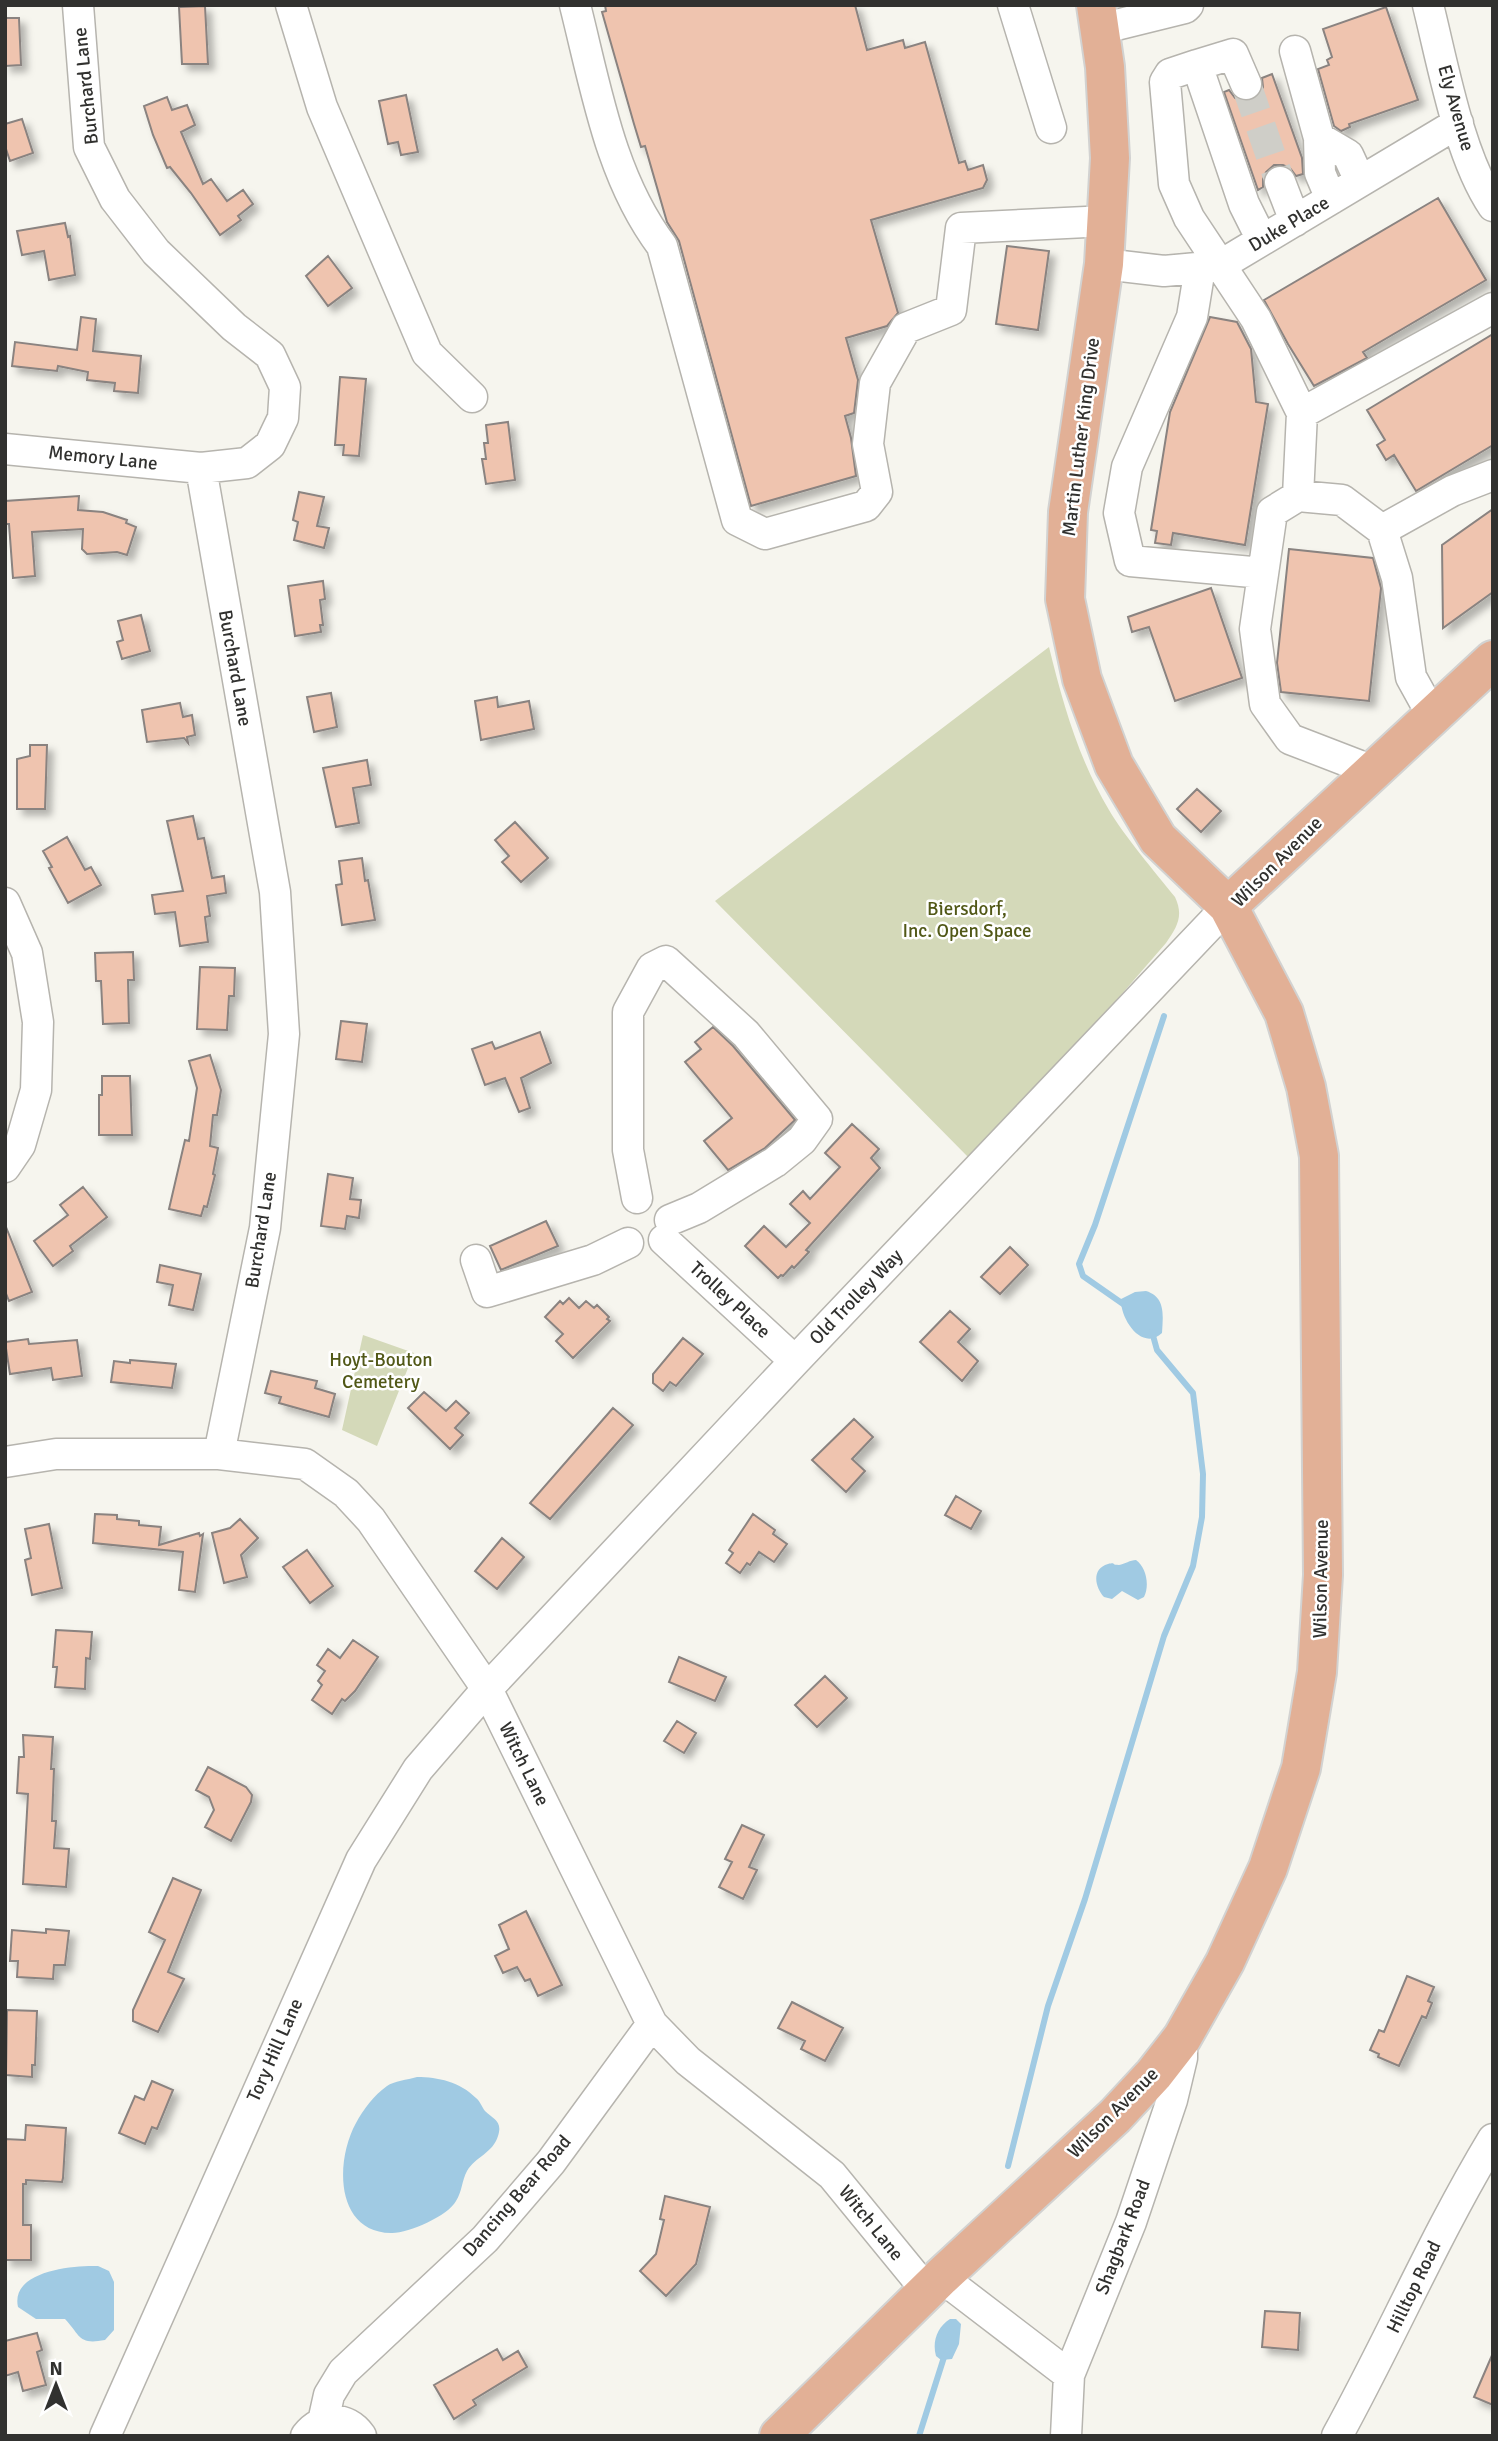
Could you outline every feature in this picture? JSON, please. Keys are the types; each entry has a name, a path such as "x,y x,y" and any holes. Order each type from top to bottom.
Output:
{"main road":[{"name":"Martin Luther King Drive","path":"1098,17 1105,67 1111,158 1104,264 1068,512 1065,599 1082,679 1114,765 1158,839 1228,906"},
{"name":"Wilson Avenue","path":"779,2436 934,2284 1115,2116 1154,2074 1182,2038 1225,1962 1268,1868 1301,1768 1317,1672 1323,1576 1319,1156 1306,1087 1284,1013 1228,906 1493,660"}],"street":[{"name":"Burchard Lane","path":"78,5 89,147 115,199 156,252 234,327 270,355 285,387 284,418 270,445 247,463 201,468 275,892 284,1034 265,1228 219,1454"},
{"path":"291,5 322,107 427,354 472,397"},
{"path":"575,5 611,148 643,221 662,246 737,520 765,534 866,506 877,492 868,444 876,383 906,328 951,310 961,228 1107,221"},
{"path":"1013,5 1051,128"},
{"name":"Ely Avenue","path":"1428,5 1458,123 1471,161 1493,206"},
{"path":"1098,17 1186,7"},
{"path":"1294,51 1319,138 1320,173 1331,199"},
{"path":"1246,84 1233,54 1170,74 1165,82 1174,184 1209,267 1256,319 1302,413 1298,496"},
{"path":"1197,65 1244,204 1262,240"},
{"name":"Duke Place","path":"1104,264 1164,271 1209,267 1295,221 1458,123"},
{"path":"1319,138 1348,155 1360,181"},
{"path":"1280,182 1295,221"},
{"path":"1209,267 1192,317 1127,467 1119,513 1130,561 1262,573"},
{"path":"1302,413 1493,308"},
{"name":"Memory Lane","path":"5,449 201,468"},
{"path":"1382,530 1452,491 1493,475"},
{"path":"1373,771 1290,738 1265,704 1255,629 1272,512 1298,496 1342,500 1382,530 1397,578 1411,677 1432,715"},
{"path":"5,902 27,953 38,1022 36,1090 20,1145 5,1167"},
{"name":"Old Trolley Way","path":"487,1689 1228,906"},
{"path":"666,961 746,1034 817,1118 802,1140 775,1162 667,1230 651,1248 643,1249 628,1243 619,1227 620,1215 629,1202 637,1198 628,1150 628,1012 652,968 666,961"},
{"name":"Trolley Place","path":"637,1198 654,1199 668,1212 667,1230 795,1361"},
{"path":"476,1260 487,1292 593,1260 628,1243"},
{"name":"Witch Lane","path":"5,1462 55,1454 219,1454 305,1464 346,1493 371,1520 487,1689 652,2024 688,2061 832,2175 934,2284 1069,2375"},
{"name":"Tory Hill Lane","path":"105,2436 361,1860 418,1769 487,1689"},
{"name":"Dancing Bear Road","path":"315,2429 329,2395 343,2372 485,2239 551,2162 652,2024"},
{"name":"Shagbark Road","path":"1066,2436 1069,2375 1131,2221 1172,2100 1182,2058 1182,2038"},
{"name":"Hilltop Road","path":"1337,2436 1461,2191 1493,2139"},
{"name":"Dancing Bear Road","path":"315,2429 336,2420 348,2424 361,2436"}],"green space":[{"name":"Biersdorf, Inc. Open Space","path":"1049,647 1073,731 1098,791 1123,831 1175,897 1179,916 1166,943 1101,1018 969,1158 715,901"},
{"name":"Hoyt-Bouton Cemetery","path":"363,1335 414,1353 377,1446 342,1430"}],"water":[{"path":"1146,1291 1160,1302 1163,1320 1162,1333 1147,1339 1128,1324 1121,1299 1135,1292"},
{"path":"1136,1560 1146,1577 1144,1597 1138,1600 1122,1591 1112,1599 1104,1597 1096,1579 1099,1570 1108,1564 1119,1565"},
{"path":"417,2077 448,2082 470,2093 498,2124 498,2136 492,2147 467,2171 452,2207 407,2231 391,2233 373,2230 359,2221 350,2208 345,2192 343,2174 349,2139 362,2113 378,2094 390,2084"},
{"path":"98,2266 109,2271 114,2282 114,2330 105,2340 85,2340 65,2319 36,2319 18,2307 18,2295 24,2285 33,2278 60,2269"},
{"path":"950,2319 956,2319 961,2324 959,2344 952,2359 941,2360 936,2356 935,2340 942,2326"}],"building":[{"path":"605,5 855,5 867,50 903,40 905,48 925,42 959,163 965,161 968,170 983,165 987,180 983,188 871,220 898,313 887,326 846,338 858,380 854,413 845,416 856,476 751,506 679,241 667,222 645,146 641,147 634,124 602,12 606,11"},
{"path":"205,6 208,64 182,64 179,7"},
{"path":"1386,7 1418,100 1349,124 1350,127 1341,131 1334,126 1318,69 1329,65 1327,60 1332,57 1323,29"},
{"path":"5,18 19,18 21,65 5,66"},
{"path":"1272,74 1302,158 1303,174 1296,176 1290,168 1274,165 1266,172 1263,187 1258,190 1224,92 1229,90 1235,98 1243,101 1252,100 1260,94 1263,87 1262,78"},
{"path":"406,95 418,152 401,155 398,142 388,144 379,101"},
{"path":"167,97 172,110 187,105 195,125 181,132 203,184 211,179 227,201 243,190 253,204 238,216 241,220 220,235 191,193 170,167 167,168 153,135 144,106"},
{"path":"22,119 33,153 10,161 5,146 5,124"},
{"path":"1438,198 1486,280 1363,352 1367,358 1314,386 1264,300"},
{"path":"65,223 68,237 70,236 75,275 49,280 44,251 22,255 17,231"},
{"path":"1007,246 1049,251 1038,330 996,324"},
{"path":"328,256 352,288 328,306 306,276"},
{"path":"81,317 96,319 93,351 141,356 138,393 114,391 115,383 87,380 88,372 58,366 57,371 12,366 15,342 77,350"},
{"path":"1210,317 1237,322 1251,349 1256,402 1268,404 1245,545 1173,533 1171,545 1155,543 1157,531 1151,530 1170,412"},
{"path":"1493,334 1493,445 1416,491 1394,455 1386,460 1377,445 1385,440 1367,410"},
{"path":"340,377 366,379 359,456 343,455 344,445 335,445"},
{"path":"508,422 515,480 486,484 482,459 486,459 484,443 488,443 486,425"},
{"path":"299,492 324,497 317,526 329,528 324,548 294,540 298,522 293,520"},
{"path":"79,496 78,510 103,512 127,520 126,523 136,527 127,555 117,552 87,554 82,549 83,529 32,532 35,576 13,578 9,524 5,524 5,501"},
{"path":"1493,509 1493,592 1443,628 1442,545"},
{"path":"1289,549 1373,558 1381,588 1369,701 1281,692 1277,663"},
{"path":"323,581 325,599 320,600 323,625 320,625 321,632 295,636 288,586"},
{"path":"1211,588 1242,678 1175,701 1149,627 1132,632 1128,617"},
{"path":"141,615 150,651 122,659 117,642 123,640 118,621"},
{"path":"331,693 337,727 314,732 307,697"},
{"path":"497,697 498,707 529,701 534,729 481,740 475,701"},
{"path":"180,703 183,717 192,715 195,735 187,737 188,743 184,738 147,742 142,710"},
{"path":"30,745 47,745 45,809 17,809 17,759 30,756"},
{"path":"367,760 371,785 353,788 359,823 336,827 323,768"},
{"path":"1197,789 1221,811 1201,832 1177,809"},
{"path":"193,816 198,839 204,838 212,878 224,876 226,893 207,896 210,916 205,917 208,942 180,946 175,912 155,914 152,895 183,891 167,821"},
{"path":"515,822 548,858 521,882 502,862 509,856 495,840"},
{"path":"67,837 85,870 91,867 101,885 68,903 43,851"},
{"path":"362,858 375,920 342,925 336,885 342,884 339,861"},
{"path":"133,952 134,980 128,980 129,1023 103,1024 101,981 96,981 95,953"},
{"path":"200,967 235,968 234,996 229,996 227,1030 197,1029"},
{"path":"341,1021 367,1024 362,1062 336,1059"},
{"path":"713,1027 733,1046 795,1120 765,1148 728,1170 704,1141 732,1118 685,1062 701,1049 695,1042"},
{"path":"540,1032 551,1063 521,1078 530,1108 519,1112 505,1078 485,1085 472,1049 492,1042 495,1049"},
{"path":"210,1055 221,1090 217,1115 213,1115 210,1146 218,1148 207,1207 204,1206 201,1216 169,1209 185,1140 189,1141 197,1088 189,1061"},
{"path":"102,1076 130,1076 132,1135 99,1135"},
{"path":"852,1124 879,1149 871,1158 880,1168 806,1250 809,1252 794,1268 792,1266 778,1278 745,1246 764,1226 786,1247 810,1223 790,1204 803,1191 810,1199 840,1167 825,1153"},
{"path":"328,1174 353,1178 350,1199 361,1200 359,1218 347,1216 345,1229 321,1226"},
{"path":"83,1187 107,1217 70,1246 73,1251 53,1266 34,1241 68,1215 60,1205"},
{"path":"546,1221 558,1246 501,1270 490,1246"},
{"path":"6,1227 32,1292 9,1301 5,1291"},
{"path":"1010,1247 1028,1265 1000,1294 981,1277"},
{"path":"160,1265 201,1274 193,1310 169,1305 173,1285 157,1282"},
{"path":"569,1298 579,1308 586,1301 594,1308 597,1305 610,1321 573,1358 556,1341 563,1334 545,1317 560,1301 563,1304"},
{"path":"950,1311 970,1329 958,1342 978,1361 962,1381 920,1342"},
{"path":"683,1338 703,1354 676,1386 670,1382 663,1391 653,1383 653,1374"},
{"path":"28,1339 29,1344 77,1340 82,1376 53,1380 51,1368 10,1374 5,1342"},
{"path":"130,1360 176,1364 172,1388 111,1382 114,1361 130,1363"},
{"path":"271,1371 317,1381 315,1388 335,1394 329,1417 279,1403 281,1397 265,1393"},
{"path":"424,1392 446,1411 456,1401 469,1413 455,1428 463,1435 450,1449 408,1408"},
{"path":"613,1408 633,1425 550,1519 530,1503"},
{"path":"854,1419 873,1437 852,1459 865,1471 846,1492 812,1460"},
{"path":"956,1496 981,1511 971,1529 945,1515"},
{"path":"95,1514 117,1515 117,1519 139,1521 139,1525 161,1527 159,1545 203,1534 195,1592 179,1590 183,1552 93,1543"},
{"path":"753,1514 775,1530 773,1534 787,1544 774,1562 759,1552 740,1573 726,1563 733,1553 729,1550"},
{"path":"240,1519 258,1538 241,1555 247,1577 224,1583 212,1533 230,1528"},
{"path":"49,1524 62,1588 32,1595 25,1560 31,1558 25,1529"},
{"path":"502,1538 524,1557 497,1589 475,1571"},
{"path":"307,1550 333,1586 310,1603 283,1567"},
{"path":"56,1630 92,1632 90,1659 86,1658 85,1689 55,1687 57,1667 53,1667"},
{"path":"353,1640 378,1657 355,1691 345,1701 342,1699 332,1714 312,1700 322,1685 318,1681 325,1671 317,1665 328,1649 340,1658"},
{"path":"679,1657 726,1677 715,1701 669,1682"},
{"path":"825,1676 847,1698 817,1727 795,1705"},
{"path":"677,1721 696,1733 684,1753 664,1741"},
{"path":"23,1735 53,1737 51,1769 54,1769 52,1821 56,1821 54,1848 69,1849 66,1887 23,1884 28,1794 17,1793 19,1757 24,1757"},
{"path":"208,1767 246,1787 252,1795 231,1841 205,1827 214,1810 209,1797 196,1790"},
{"path":"742,1825 764,1835 749,1867 757,1870 743,1899 719,1887 732,1862 725,1859"},
{"path":"173,1878 201,1890 168,1972 184,1979 158,2032 133,2021 133,2010 165,1940 149,1932"},
{"path":"526,1911 562,1985 538,1996 530,1979 525,1981 517,1967 503,1973 495,1956 509,1949 499,1925"},
{"path":"46,1929 69,1931 65,1965 54,1965 53,1979 17,1977 18,1961 10,1961 12,1930 46,1933"},
{"path":"1407,1976 1434,1987 1428,2001 1432,2003 1426,2018 1422,2016 1399,2066 1378,2057 1379,2054 1370,2050 1379,2030 1384,2032"},
{"path":"792,2002 843,2028 825,2061 801,2049 805,2041 778,2028"},
{"path":"7,2010 37,2011 32,2077 6,2075"},
{"path":"152,2081 173,2090 157,2129 152,2127 145,2144 119,2133 135,2096 144,2100"},
{"path":"26,2125 66,2128 63,2178 62,2182 26,2180 26,2184 23,2184 23,2225 31,2225 31,2260 5,2260 5,2139 25,2140"},
{"path":"665,2196 710,2207 696,2264 666,2296 640,2271 656,2254 664,2220 660,2219"},
{"path":"1265,2311 1300,2313 1298,2350 1262,2347"},
{"path":"37,2333 42,2350 37,2352 46,2385 23,2391 18,2372 5,2376 5,2341"},
{"path":"497,2349 503,2360 518,2351 527,2367 473,2400 476,2405 454,2419 434,2385"},
{"path":"1493,2353 1493,2405 1474,2397"}],"waterway":[{"path":"1126,1306 1083,1276 1079,1264 1095,1225 1164,1016"},
{"path":"1008,2166 1048,2006 1085,1899 1164,1636 1193,1566 1202,1517 1203,1474 1193,1393 1157,1350 1152,1332"},
{"path":"919,2436 945,2354"}],"tunnel":[{"path":"1246,84 1280,182"}]}
